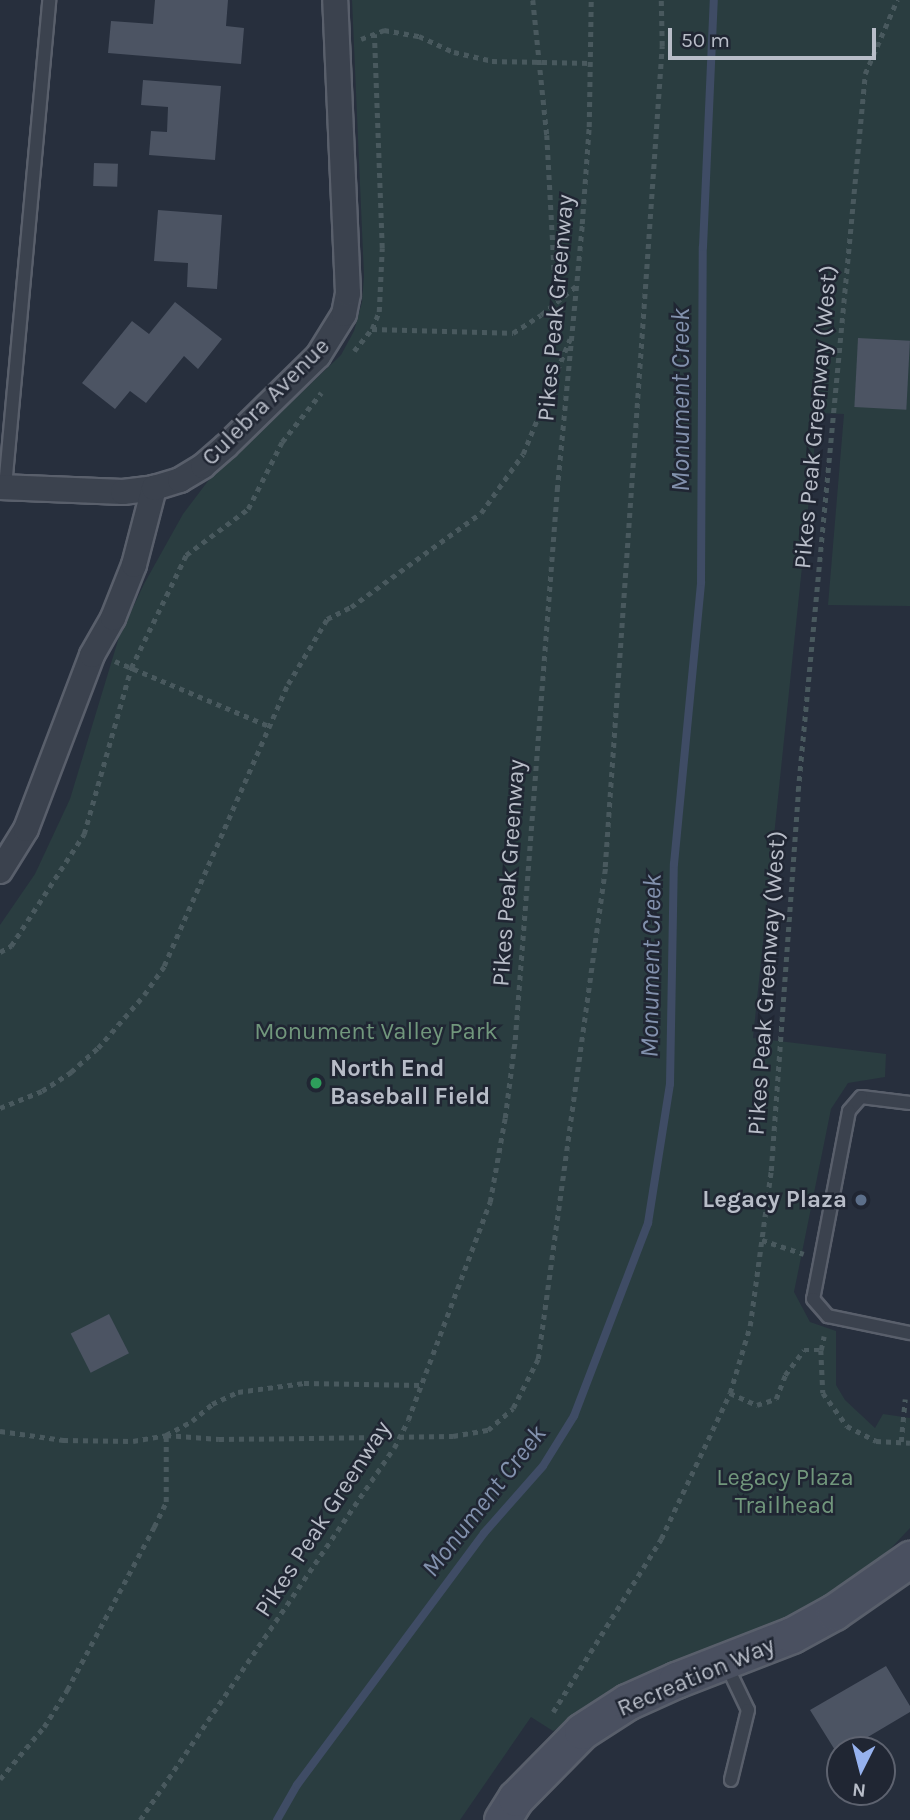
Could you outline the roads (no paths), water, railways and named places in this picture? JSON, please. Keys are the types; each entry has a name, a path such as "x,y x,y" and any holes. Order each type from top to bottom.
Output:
{"street":[{"name":"Culebra Avenue","path":"3,487 123,492 154,488 180,480 203,467 318,356 344,314 348,293 335,0"},
{"path":"0,871 26,829 92,655 113,618 134,565 154,488"},
{"name":"Recreation Way","path":"502,1820 516,1798 582,1731 627,1702 792,1635 834,1612 910,1559"}],"lane":[{"path":"3,487 49,0"},
{"path":"910,1103 861,1097 849,1111 813,1299 828,1316 910,1334"},
{"path":"725,1662 748,1710 730,1780"}],"waterway":[{"name":"Monument Creek","path":"277,1820 297,1785 484,1533 543,1466 574,1416 648,1223 670,1084 674,864 701,582 703,247 714,0"}],"place":[{"name":"North End Baseball Field","path":"316,1083"},
{"name":"Legacy Plaza","path":"861,1200"}],"park label":[{"name":"Monument Valley Park","path":"376,1032"},
{"name":"Legacy Plaza Trailhead","path":"785,1492"}]}
